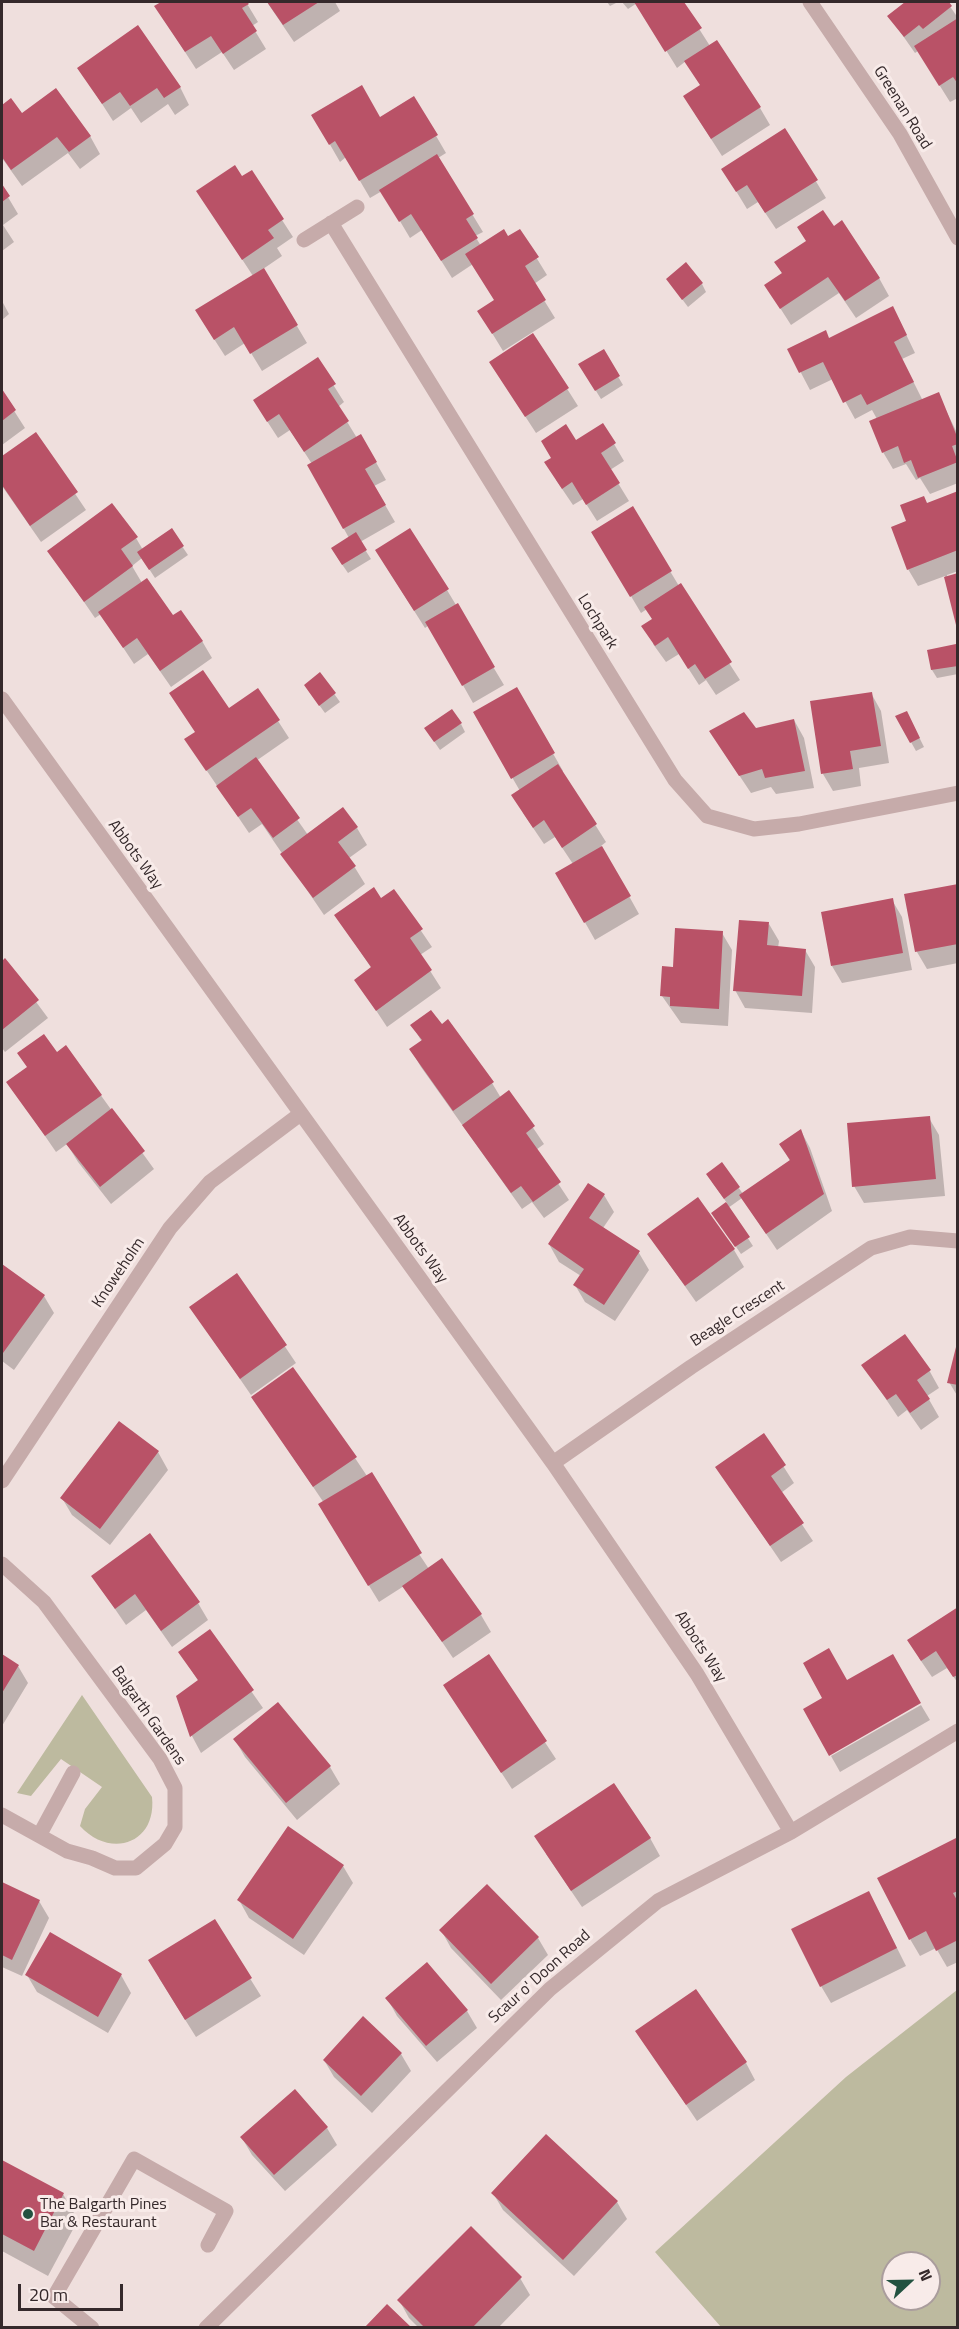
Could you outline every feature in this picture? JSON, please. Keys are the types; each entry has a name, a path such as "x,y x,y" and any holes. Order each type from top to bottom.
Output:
{"street":[{"name":"Greenan Road","path":"810,2 900,134 957,238"},
{"path":"304,240 357,207"},
{"name":"Lochpark","path":"331,223 675,780 707,816 754,829 799,824 957,793"},
{"name":"Abbots Way","path":"2,699 299,1115 553,1463 697,1674 791,1832"},
{"name":"Knoweholm","path":"2,1481 170,1228 210,1182 299,1115"},
{"name":"Beagle Crescent","path":"553,1463 691,1367 871,1248 910,1237 957,1241"},
{"name":"Balgarth Gardens","path":"2,1564 44,1602 160,1759 175,1788 174,1827 165,1844 136,1868 115,1868 67,1851 2,1815"},
{"name":"Scaur o' Doon Road","path":"206,2328 567,1974 658,1901 791,1832 957,1731"},
{"path":"40,1834 73,1773"},
{"path":"92,2328 54,2297 134,2158 226,2211 208,2245"}],"shaded area":[{"path":"82,1695 152,1797 152,1813 147,1826 139,1836 129,1842 117,1844 105,1842 92,1836 80,1826 85,1809 102,1787 61,1759 31,1796 17,1793"},
{"path":"957,1990 957,2327 721,2327 655,2252 846,2077"}],"building":[{"path":"161,2 247,2 249,4 242,8 257,31 223,54 211,36 185,52 154,6"},
{"path":"267,2 319,2 283,25"},
{"path":"634,2 684,2 702,28 665,52"},
{"path":"905,2 949,2 952,6 923,29 919,25 904,37 887,16"},
{"path":"958,18 958,84 953,77 939,86 914,46"},
{"path":"138,25 181,87 164,98 157,88 130,106 120,92 102,104 77,68"},
{"path":"717,40 761,107 711,139 683,96 700,85 684,61"},
{"path":"362,85 380,117 414,96 438,135 359,181 335,141 329,145 311,115"},
{"path":"56,88 91,136 69,152 57,137 11,170 2,157 2,105 11,98 22,113"},
{"path":"785,128 818,180 765,213 747,185 736,192 721,169"},
{"path":"437,154 474,214 466,219 478,238 441,261 411,214 399,222 379,190"},
{"path":"235,165 242,176 252,170 284,219 268,230 274,238 242,260 196,191"},
{"path":"2,184 10,196 2,202"},
{"path":"823,210 834,226 842,220 880,278 845,301 828,277 780,309 764,285 782,273 774,262 806,241 797,227"},
{"path":"504,229 508,236 520,229 539,257 525,266 546,300 492,334 477,311 494,300 465,254"},
{"path":"686,262 703,283 682,300 666,279"},
{"path":"264,268 298,325 250,354 234,327 214,340 195,310"},
{"path":"893,306 907,335 894,342 914,382 867,405 861,394 843,403 823,362 799,373 787,349 826,330 829,338"},
{"path":"533,333 569,388 525,417 489,362"},
{"path":"604,349 620,376 595,391 578,364"},
{"path":"318,357 336,384 328,389 349,421 304,452 279,414 267,422 253,400"},
{"path":"2,389 16,410 2,421"},
{"path":"939,392 958,439 958,444 952,446 958,462 918,478 911,460 904,463 898,446 882,453 869,421"},
{"path":"603,423 616,443 601,453 620,483 586,505 572,482 562,489 544,462 551,458 541,441 566,424 576,440"},
{"path":"36,432 78,492 30,526 2,485 2,456"},
{"path":"361,434 377,462 365,469 386,505 343,529 307,465"},
{"path":"958,491 958,550 907,570 891,527 906,521 900,505 924,496 927,503"},
{"path":"112,503 138,537 121,549 133,566 84,602 47,551"},
{"path":"633,506 672,571 630,597 591,532"},
{"path":"172,528 184,546 149,570 137,552"},
{"path":"410,528 449,589 414,611 375,550"},
{"path":"356,532 367,550 342,565 331,548"},
{"path":"958,573 958,629 957,629 944,577"},
{"path":"147,578 173,615 181,610 203,641 160,671 137,638 123,648 98,612"},
{"path":"681,583 732,662 705,679 695,664 688,669 668,637 655,646 641,626 652,619 644,607"},
{"path":"458,603 495,667 462,686 425,622"},
{"path":"956,644 958,666 931,670 927,650"},
{"path":"203,670 229,708 258,688 280,720 206,771 184,739 195,732 169,693"},
{"path":"320,672 336,693 319,706 304,685"},
{"path":"517,687 555,753 511,779 473,712"},
{"path":"872,692 881,746 850,751 853,769 821,774 810,701"},
{"path":"452,709 462,723 434,742 424,728"},
{"path":"907,711 920,738 910,743 895,716"},
{"path":"744,712 756,728 794,719 805,771 765,778 762,769 739,776 709,731"},
{"path":"256,757 300,818 273,838 251,808 238,817 216,786"},
{"path":"558,764 597,824 562,848 544,820 533,828 511,795"},
{"path":"343,807 358,827 338,842 356,866 313,898 280,854"},
{"path":"602,846 631,896 584,923 555,873"},
{"path":"958,884 958,944 915,952 904,894"},
{"path":"374,887 381,898 394,889 423,929 410,938 432,970 376,1011 354,980 371,967 334,915"},
{"path":"893,898 903,953 831,966 821,912"},
{"path":"739,920 769,922 767,945 806,949 802,996 733,991"},
{"path":"675,928 723,931 719,1009 670,1006 670,997 660,996 662,966 673,967"},
{"path":"5,958 39,1000 2,1030 2,961"},
{"path":"431,1010 442,1024 448,1019 494,1082 453,1111 409,1049 422,1040 410,1025"},
{"path":"44,1034 57,1052 66,1045 102,1095 45,1136 6,1082 27,1067 17,1053"},
{"path":"509,1090 535,1126 526,1133 561,1182 533,1202 521,1186 511,1193 462,1125"},
{"path":"112,1108 145,1151 100,1187 66,1144"},
{"path":"930,1116 936,1179 852,1187 847,1123"},
{"path":"801,1129 824,1194 766,1234 739,1195 790,1160 779,1144"},
{"path":"722,1162 740,1187 724,1199 706,1174"},
{"path":"588,1183 605,1194 589,1218 640,1251 604,1305 573,1285 584,1269 548,1244"},
{"path":"698,1197 735,1249 685,1286 647,1234"},
{"path":"726,1202 750,1237 735,1247 711,1213"},
{"path":"2,1264 45,1295 3,1353 2,1352"},
{"path":"237,1273 287,1345 240,1379 189,1307"},
{"path":"905,1334 931,1370 917,1380 930,1399 910,1413 896,1394 887,1400 861,1365"},
{"path":"958,1339 958,1385 947,1383"},
{"path":"293,1367 357,1457 313,1487 251,1397"},
{"path":"119,1421 159,1451 100,1529 60,1498"},
{"path":"764,1433 786,1465 771,1476 804,1523 770,1546 715,1467"},
{"path":"372,1472 422,1553 368,1586 318,1504"},
{"path":"150,1533 200,1602 161,1631 135,1594 115,1609 91,1576"},
{"path":"442,1558 482,1614 442,1642 402,1586"},
{"path":"958,1607 958,1675 953,1677 936,1651 921,1661 907,1640"},
{"path":"210,1629 254,1690 190,1737 176,1696 198,1680 178,1652"},
{"path":"829,1648 847,1680 893,1654 921,1703 829,1756 803,1709 822,1698 803,1663"},
{"path":"2,1654 19,1665 2,1693"},
{"path":"489,1654 547,1741 501,1773 443,1685"},
{"path":"278,1702 331,1766 286,1803 233,1739"},
{"path":"614,1783 651,1838 571,1891 534,1836"},
{"path":"288,1826 344,1865 293,1939 237,1900"},
{"path":"958,1837 958,1891 953,1893 958,1902 958,1940 936,1951 926,1931 909,1940 877,1878"},
{"path":"2,1882 40,1900 12,1960 2,1955"},
{"path":"487,1884 539,1937 491,1984 439,1930"},
{"path":"869,1891 897,1948 820,1987 791,1929"},
{"path":"215,1919 252,1978 185,2020 148,1960"},
{"path":"50,1932 122,1974 98,2017 25,1975"},
{"path":"427,1962 468,2010 426,2046 385,1998"},
{"path":"696,1989 747,2062 686,2105 635,2031"},
{"path":"363,2016 402,2053 361,2096 323,2060"},
{"path":"295,2089 328,2127 274,2175 240,2137"},
{"path":"546,2134 618,2201 563,2260 491,2193"},
{"name":"The Balgarth Pines Bar & Restaurant","path":"2,2160 64,2193 34,2251 2,2234"},
{"path":"471,2226 522,2277 472,2328 425,2328 397,2300"},
{"path":"387,2304 412,2328 364,2328"}],"place":[{"name":"The Balgarth Pines Bar & Restaurant","path":"28,2214"}]}
